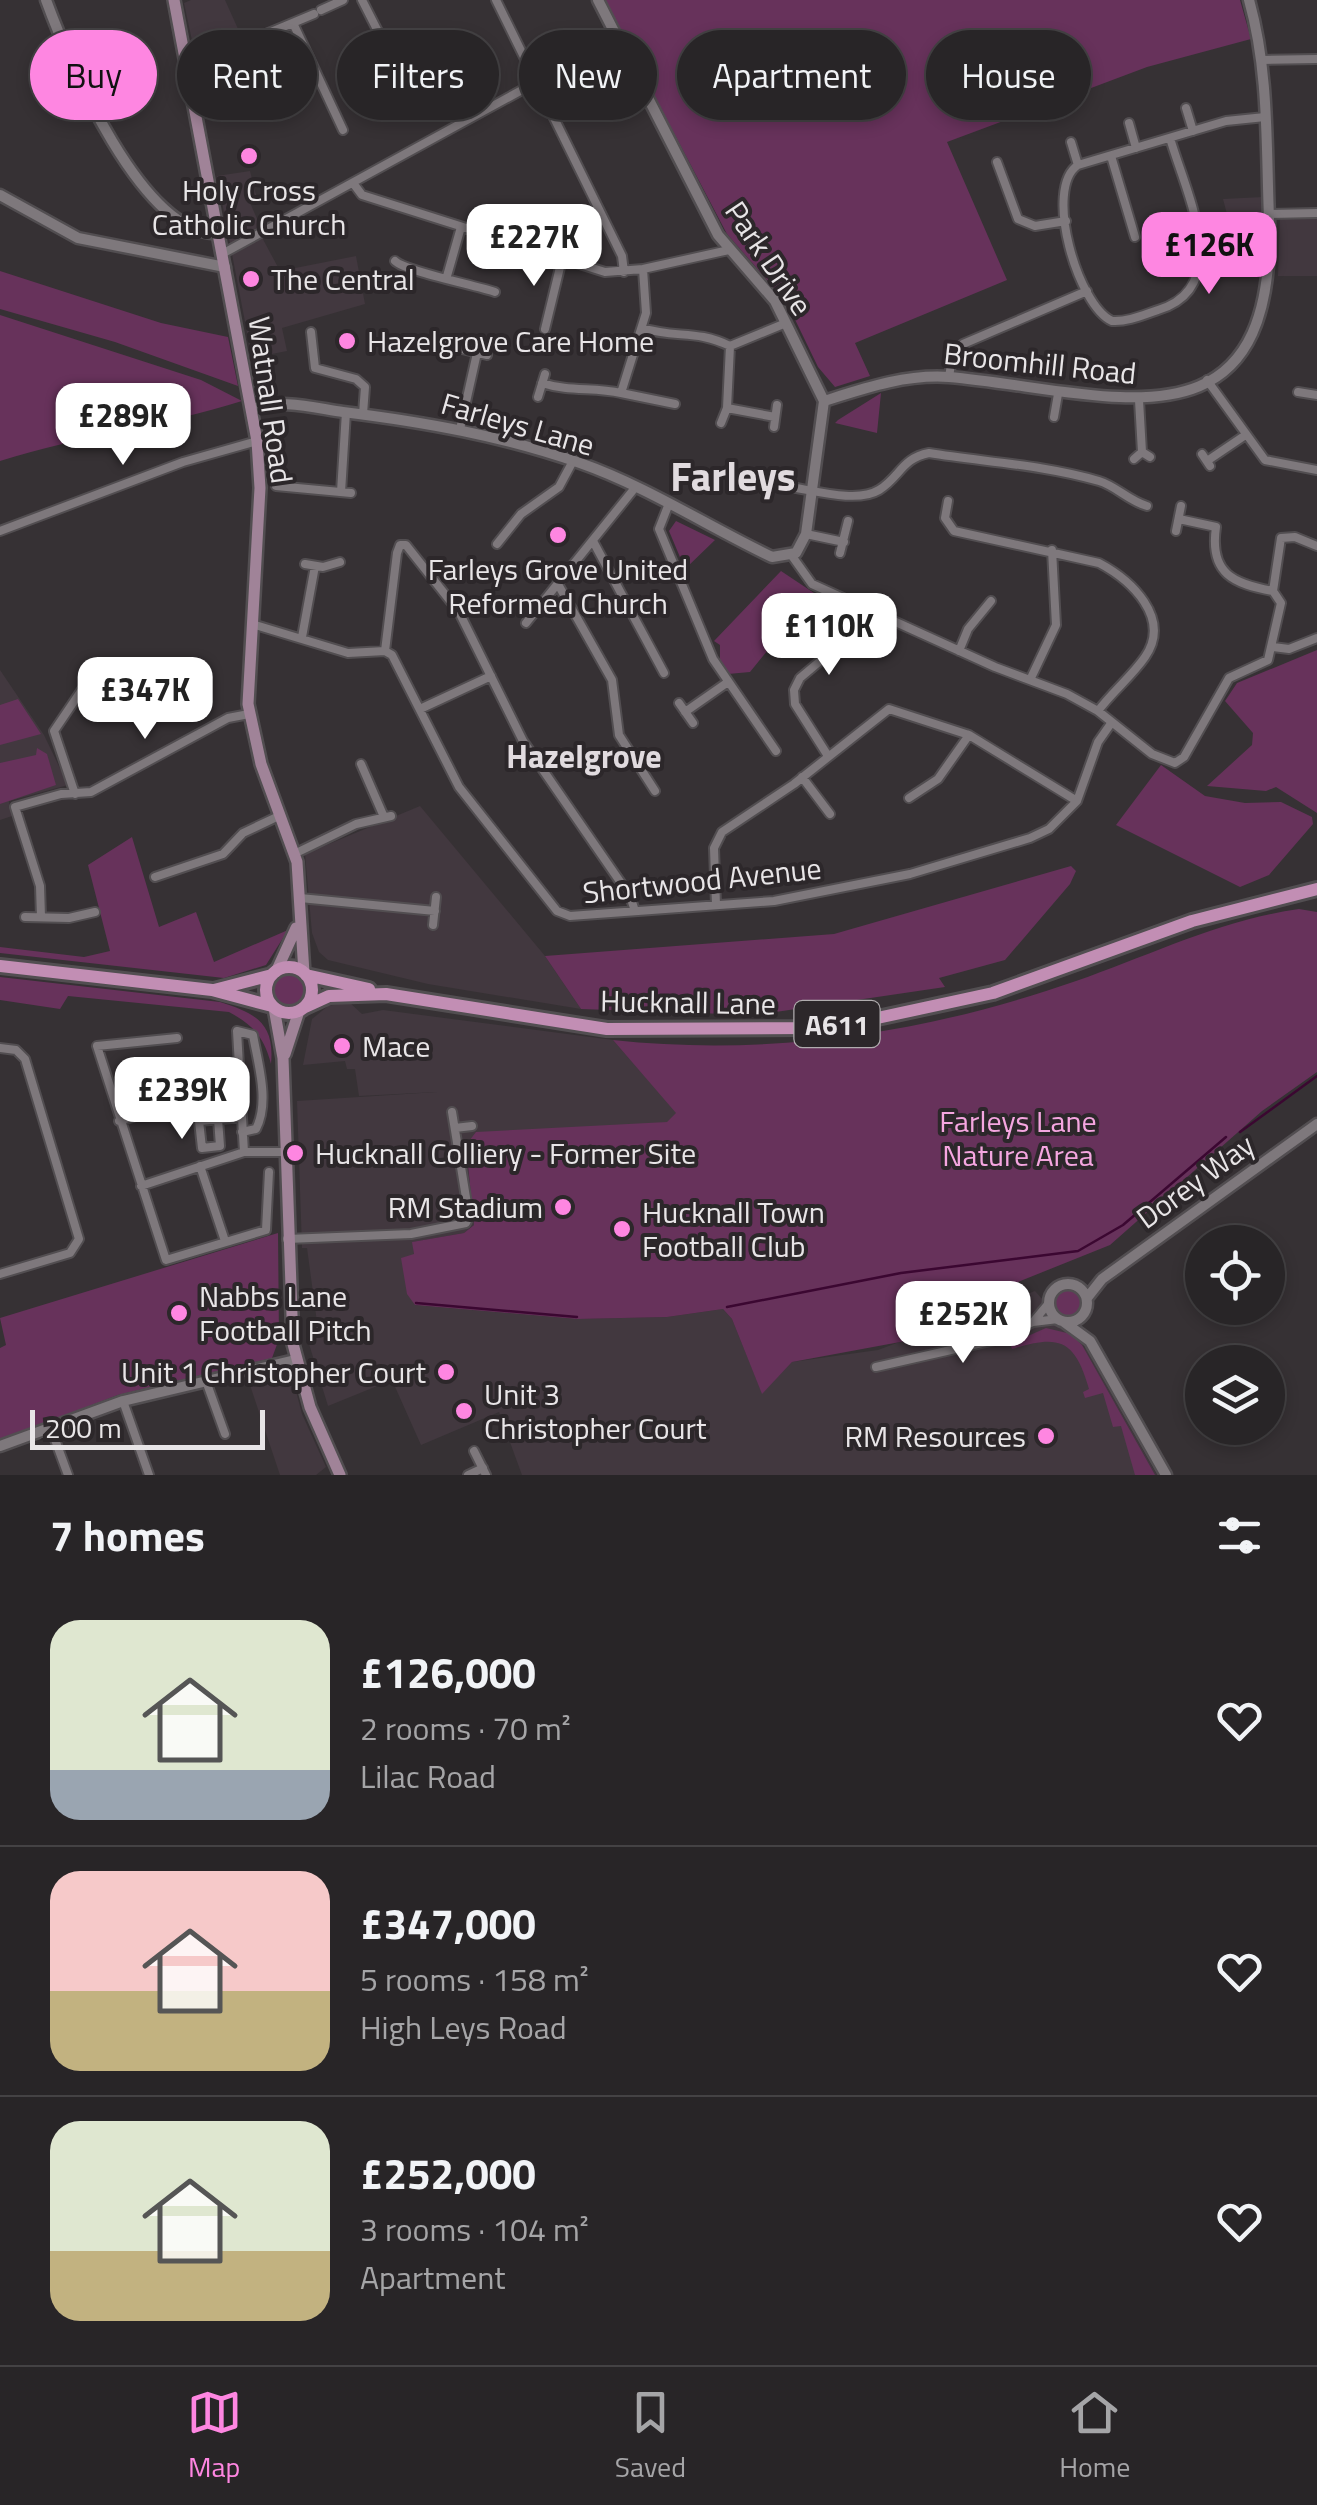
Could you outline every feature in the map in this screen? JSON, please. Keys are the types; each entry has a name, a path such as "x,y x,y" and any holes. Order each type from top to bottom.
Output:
{"main road":[{"name":"Watnall Road","path":"174,0 179,30"},
{"name":"Watnall Road","path":"196,120 257,442 260,488 249,714 261,764 294,854 305,974"},
{"name":"Hucknall Lane","path":"305,974 386,994 607,1029 805,1028 868,1020 992,993 1192,921 1317,889"},
{"name":"Hucknall Lane","path":"1274,902 1317,900"},
{"name":"Watnall Road","path":"274,974 298,924"},
{"path":"0,966 212,990 286,1013 302,1009"},
{"path":"212,990 291,968 305,974 312,989 284,1058"},
{"path":"274,974 266,990 274,1007 284,1058 287,1239 295,1360 337,1474"},
{"name":"Hucknall Lane","path":"302,1009 329,996 386,994"}],"street":[{"path":"46,0 93,111 130,167 185,226 198,234 218,233"},
{"path":"274,30 343,0"},
{"path":"362,0 377,30"},
{"path":"496,0 519,47"},
{"name":"Park Drive","path":"598,0 613,30"},
{"name":"Broomhill Road","path":"824,401 900,379 949,378 1058,394 1139,400 1174,394 1207,380 1236,355 1262,310 1269,276 1264,60 1249,0"},
{"path":"293,22 342,130"},
{"path":"1264,60 1317,59"},
{"path":"0,195 78,238 224,261 353,183 519,91"},
{"path":"1186,108 1193,131"},
{"name":"Park Drive","path":"657,114 729,250 775,301 824,401"},
{"path":"1170,138 1202,252 1193,287 1169,307 1119,322 1101,315 1087,291 1066,220 1061,187 1067,174 1078,165 1193,131 1265,117"},
{"path":"555,120 622,256 624,272"},
{"path":"1128,123 1136,148"},
{"path":"1071,142 1078,165"},
{"path":"1111,156 1135,237"},
{"path":"997,162 1018,219 1035,226 1066,220"},
{"path":"353,183 362,195 604,272 642,270 729,250"},
{"path":"1268,214 1317,213"},
{"path":"447,276 461,227"},
{"path":"545,329 546,306 562,259"},
{"path":"397,268 483,282 495,292"},
{"path":"621,394 642,328 648,294 642,270"},
{"path":"949,378 952,358 963,344 1087,291"},
{"path":"642,328 666,336 704,334 730,346 786,323"},
{"path":"311,332 314,368 361,382 366,392 363,414"},
{"path":"411,342 488,355"},
{"path":"721,424 727,408 730,346"},
{"path":"460,429 477,352"},
{"path":"538,397 544,378 566,391 601,389 675,404"},
{"path":"1207,380 1265,460 1317,470"},
{"path":"1298,392 1317,395"},
{"path":"1054,417 1058,394"},
{"path":"1139,400 1142,456"},
{"path":"792,556 806,534 824,401"},
{"path":"656,413 658,402"},
{"name":"Farleys Lane","path":"253,409 277,404 460,429 573,461 772,556 792,556 808,581 1098,711 1152,754 1174,763 1184,757 1229,678 1268,660 1273,647"},
{"path":"727,408 774,422 778,405"},
{"path":"276,486 346,493 346,412"},
{"path":"1206,460 1244,436"},
{"path":"0,531 183,462 257,442"},
{"path":"784,486 872,494 888,484 908,459 929,453 1074,475 1106,483 1126,500 1148,506"},
{"path":"497,544 521,514 566,479 573,461"},
{"path":"526,624 634,489"},
{"path":"547,495 555,507"},
{"path":"948,501 945,518 954,532 1052,550 1118,572 1142,596 1151,616 1152,646 1098,711"},
{"path":"668,506 659,529 713,659 776,751"},
{"path":"1176,531 1181,506"},
{"path":"1178,519 1216,527 1215,549 1230,580 1273,590"},
{"path":"840,553 848,521"},
{"path":"507,531 517,539"},
{"path":"806,534 844,542"},
{"path":"1317,546 1294,537 1281,538 1273,590 1281,603 1273,647 1290,649 1317,638"},
{"path":"594,543 664,672"},
{"path":"252,624 358,654 385,651 397,553 400,546 406,545 459,612 523,741 630,896 635,911"},
{"path":"1030,680 1056,625 1052,550"},
{"path":"302,638 310,565 340,562"},
{"path":"560,586 612,680 619,735 655,791"},
{"path":"959,651 968,630 991,602"},
{"path":"828,756 795,704 794,690 800,678 851,635 864,607"},
{"name":"Shortwood Avenue","path":"385,651 394,657 459,787 557,911 570,916 774,901 910,874 1040,834 1065,817 1077,801 1098,742 1112,722"},
{"path":"75,794 54,731 100,663"},
{"path":"420,709 491,676"},
{"path":"685,712 728,682"},
{"path":"679,703 693,723"},
{"path":"716,905 716,839 888,708 968,735 1077,801"},
{"path":"41,917 40,886 15,808 91,792 228,718 249,714"},
{"path":"909,798 938,780 968,735"},
{"path":"294,854 356,824 388,817 360,764"},
{"path":"802,777 830,814"},
{"path":"156,878 223,854 242,833 282,815"},
{"path":"187,856 190,866"},
{"path":"433,924 436,896"},
{"path":"300,898 435,912"},
{"path":"26,917 78,917 94,912"},
{"path":"78,917 81,928"},
{"path":"242,1132 256,1130 261,1120 261,1082 252,1035 243,1030 237,1032 242,1132 244,1152"},
{"path":"178,1038 96,1046 166,1260 266,1230 270,1225 270,1172"},
{"path":"0,1048 16,1050 25,1059 78,1239 70,1252 0,1274"},
{"path":"120,1121 182,1102"},
{"path":"287,1239 411,1234 466,1223 469,1216 452,1112"},
{"path":"218,1119 242,1117"},
{"name":"Dorey Way","path":"1087,1298 1102,1279 1317,1124"},
{"path":"455,1128 472,1126"},
{"path":"140,1186 244,1152 285,1152"},
{"path":"200,1166 224,1241"},
{"name":"Dorey Way","path":"1069,1283 1102,1279"},
{"path":"1033,1322 1057,1287 1069,1283 1080,1287 1087,1298 1090,1341 1166,1475"},
{"path":"1049,1303 1061,1320 1090,1341"},
{"path":"876,1367 994,1340 1033,1322 1077,1320 1086,1311"},
{"path":"0,1446 123,1401 295,1360"},
{"path":"206,1381 225,1434"},
{"path":"123,1401 149,1475"},
{"path":"50,1426 68,1475"},
{"path":"468,1475 484,1471 474,1450"}],"shaded area":[{"path":"225,0 238,30 190,30 184,3"},
{"path":"250,171 256,195 248,198 261,228 258,230 280,271 356,256 365,304 282,328 287,351 252,358 217,176"},
{"path":"1263,197 1265,236 1234,241 1223,199"},
{"path":"1317,217 1317,276 1278,276 1280,218"},
{"path":"0,670 44,735 68,785 9,801 12,816 0,820"},
{"path":"420,806 545,956 581,1009 428,984 328,960 319,952 312,933 305,854"},
{"path":"349,1002 362,1014 383,1010 613,1040 677,1113 668,1122 466,1145 474,1225 464,1233 413,1242 414,1255 402,1258 415,1305 577,1319 667,1317 723,1309 732,1319 762,1393 792,1362 878,1350 1035,1291 1086,1349 1157,1475 522,1475 499,1412 421,1445 392,1380 328,1406 309,1344 317,1322 307,1248 302,1248 297,1101 437,1092 359,1096 355,1069 347,1069 345,1061 303,1065 312,1019 328,1006"},
{"path":"284,1369 292,1376 302,1414 326,1467 316,1475 280,1475 248,1379"}],"green space":[{"path":"604,0 1240,0 1251,39 1147,67 1091,88 1091,30 926,30 926,120 1006,120 947,142 1007,280 855,343 870,376 835,387 818,367 787,303 727,234 657,101 657,30 620,30"},
{"path":"0,271 161,323 228,337 238,386 115,342 0,309"},
{"path":"0,315 201,380 242,401 0,461"},
{"path":"881,393 877,433 835,423 838,420"},
{"path":"676,521 715,540 685,569 669,531"},
{"path":"781,571 814,593 750,672 728,674 720,660 720,645 714,641"},
{"path":"1317,650 1317,813 1276,787 1266,791 1207,786 1252,745 1253,733 1225,701 1237,683"},
{"path":"18,699 41,734 0,745 0,705"},
{"path":"37,748 47,754 56,785 0,804 0,763 36,755"},
{"path":"1161,765 1205,796 1245,803 1281,802 1312,817 1313,824 1269,875 1240,887 1116,825"},
{"path":"132,837 159,927 196,912 214,962 288,930 266,965 224,978 0,953 0,947 84,957 110,951 88,865"},
{"path":"1071,866 1076,871 1070,884 1005,960 939,978 945,987 755,1015 581,1009 545,956 834,934"},
{"name":"Farleys Lane Nature Area","path":"1299,909 1317,912 1317,1072 1262,1111 1110,1245 973,1300 927,1337 792,1362 762,1394 732,1319 723,1309 667,1317 577,1319 415,1305 407,1294 401,1258 414,1254 412,1242 464,1233 474,1225 466,1145 476,1132 667,1122 676,1113 613,1040 790,1043 906,1027 1020,999 1241,921"},
{"path":"288,972 300,977 305,989 300,1001 288,1006 276,1001 271,989 276,977"},
{"path":"0,977 220,1002 253,1016 266,1029 271,1064 256,1033 229,1012 68,996 60,1009 0,1000"},
{"path":"278,1233 279,1339 272,1358 118,1395 0,1440 0,1348 6,1345 0,1318"},
{"path":"1069,1288 1079,1293 1084,1303 1079,1313 1069,1318 1059,1313 1054,1303 1059,1293"},
{"path":"1046,1328 1071,1334 1082,1345 1155,1475 1135,1475 1121,1426 1113,1427 1103,1393 1085,1398 1083,1392 1089,1389 1071,1351 1054,1342 1012,1349 1010,1344"}],"waterway":[{"path":"1240,1132 1317,1076"},
{"path":"727,1307 901,1273 1078,1251 1123,1225 1226,1137"},
{"path":"416,1303 577,1317"}],"place":[{"name":"Holy Cross Catholic Church","path":"249,156"},
{"name":"The Central","path":"251,279"},
{"name":"Hazelgrove Care Home","path":"347,341"},
{"name":"Farleys Grove United Reformed Church","path":"558,535"},
{"name":"Mace","path":"342,1046"},
{"name":"Hucknall Colliery - Former Site","path":"295,1153"},
{"name":"RM Stadium","path":"563,1207"},
{"name":"Hucknall Town Football Club","path":"622,1229"},
{"name":"Nabbs Lane Football Pitch","path":"179,1313"},
{"name":"Unit 1 Christopher Court","path":"446,1372"},
{"name":"Unit 3 Christopher Court","path":"464,1411"},
{"name":"RM Resources","path":"1046,1436"}],"district":[{"name":"Farleys","path":"733,476"},
{"name":"Hazelgrove","path":"584,756"}]}
